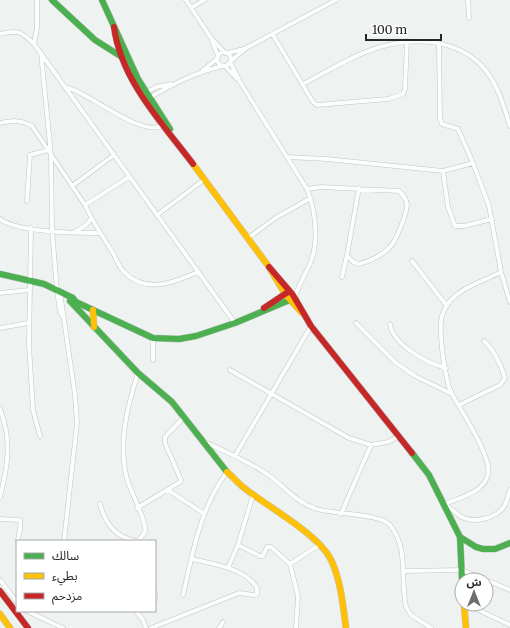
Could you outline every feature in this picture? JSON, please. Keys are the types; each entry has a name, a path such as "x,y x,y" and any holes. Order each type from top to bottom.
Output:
{"street":[{"path":"34,44 37,28 37,0"},
{"path":"52,0 95,40 122,57"},
{"path":"102,0 146,96 269,267 291,294 311,326 429,475 445,504 460,537 462,570"},
{"path":"73,302 153,338 179,339 196,336 235,323 260,312 291,294 308,268 314,242 314,219 311,198 307,189 240,82 230,62 230,56 211,38 186,0"},
{"path":"191,8 204,0"},
{"path":"146,96 203,70 226,53 246,48 273,35 329,1 336,0"},
{"path":"468,0 469,18"},
{"path":"114,27 116,42 122,57 164,125 173,134"},
{"path":"0,34 11,32 22,33 34,44 68,88 114,155 235,323"},
{"path":"273,35 313,102 317,105 396,98 403,94 405,89 407,41"},
{"path":"211,38 219,64 224,66 240,82"},
{"path":"303,84 356,56 379,47 407,41 438,43 468,55 482,67 492,80 501,98 510,126"},
{"path":"438,43 440,118 442,124 458,129 473,163 489,206 501,272 510,302"},
{"path":"203,70 224,66 246,48"},
{"path":"41,53 51,155 52,230 60,312 63,317 75,396 77,422 64,540"},
{"path":"68,88 78,92 113,113 153,127 160,127 164,125"},
{"path":"0,123 15,121 29,124 85,205 91,219 122,271 140,282 152,285 166,285 198,272"},
{"path":"27,201 30,155 32,153 48,150"},
{"path":"72,186 114,155"},
{"path":"287,157 327,159 443,171 473,163"},
{"path":"443,171 448,207 455,226 464,226 492,219"},
{"path":"85,205 130,177"},
{"path":"157,215 205,178"},
{"path":"307,189 321,186 399,191 404,197 407,205 397,238 391,247 380,255 358,264 353,262 347,255"},
{"path":"342,277 359,188"},
{"path":"248,238 277,217 311,198"},
{"path":"0,219 9,224 32,228 100,233"},
{"path":"75,232 86,225 91,219"},
{"path":"32,228 28,323 33,410 40,436"},
{"path":"412,261 447,306"},
{"path":"445,504 481,486 489,473 487,459 452,394 446,368 441,333 442,316 452,298 460,292 501,272"},
{"path":"0,274 40,283 59,291 73,302 86,319 138,373 172,402 205,442 227,472 254,496 300,527 319,545 332,561 341,594 346,628"},
{"path":"0,293 29,290"},
{"path":"86,319 86,313 91,309"},
{"path":"91,309 94,327"},
{"path":"0,328 28,323"},
{"path":"356,323 396,363 415,376 452,394"},
{"path":"390,324 394,336 410,350 430,362 446,368"},
{"path":"235,456 311,326"},
{"path":"152,360 153,338"},
{"path":"459,405 504,381 505,378 501,366 490,347 484,342"},
{"path":"230,370 349,438 371,445 388,442 399,436"},
{"path":"138,373 126,416 124,443 126,478 145,525 143,535 139,540"},
{"path":"0,409 8,436 9,450 8,465 0,497"},
{"path":"138,508 180,482 181,480 165,437 184,417"},
{"path":"205,442 235,456 265,473 283,488 312,508 341,514 378,518 388,523 401,545 405,600 408,611 418,621 431,628"},
{"path":"341,514 371,445"},
{"path":"183,595 203,513 216,486 227,472"},
{"path":"168,490 203,513"},
{"path":"445,504 461,517 482,520 498,513 504,507 510,490"},
{"path":"228,568 238,546 254,496"},
{"path":"100,504 102,514 111,528 122,537 134,540"},
{"path":"0,518 20,520 21,526 18,534 18,540"},
{"path":"460,537 476,547 483,549 495,549 510,543"},
{"path":"290,564 319,545"},
{"path":"238,546 260,556 263,556 267,547 271,547 290,564 298,596 296,628"},
{"path":"151,628 239,593 256,594 257,588 253,582 228,568 192,559"},
{"path":"403,571 462,570 510,590"},
{"path":"0,580 16,601"},
{"path":"0,591 16,612"},
{"path":"16,612 28,628"},
{"path":"21,618 28,612"},
{"path":"31,612 62,628"},
{"path":"137,612 143,620 146,628"},
{"path":"465,612 466,628"},
{"path":"482,612 510,625"},
{"path":"0,614 10,628"},
{"path":"219,628 223,622"}],"traffic: fast":[{"path":"52,0 95,40 122,57"},
{"path":"102,0 138,79 170,129"},
{"path":"0,274 44,284 73,298 76,302 153,338 179,339 196,336 235,323 292,299"},
{"path":"70,301 138,373 172,402 227,472"},
{"path":"412,453 429,475 460,537 476,547 483,549 495,549 510,543"},
{"path":"460,537 462,572"}],"traffic: slow":[{"path":"193,164 269,267 285,294 301,312"},
{"path":"93,310 94,327"},
{"path":"227,472 253,495 305,531 326,552 332,562 338,578 346,628"},
{"path":"465,612 466,628"},
{"path":"0,614 10,628"}],"traffic: jam":[{"path":"114,27 118,46 134,83 156,117 193,164"},
{"path":"269,267 293,295 311,326 412,453"},
{"path":"264,308 288,292"},
{"path":"0,591 28,628"}]}
